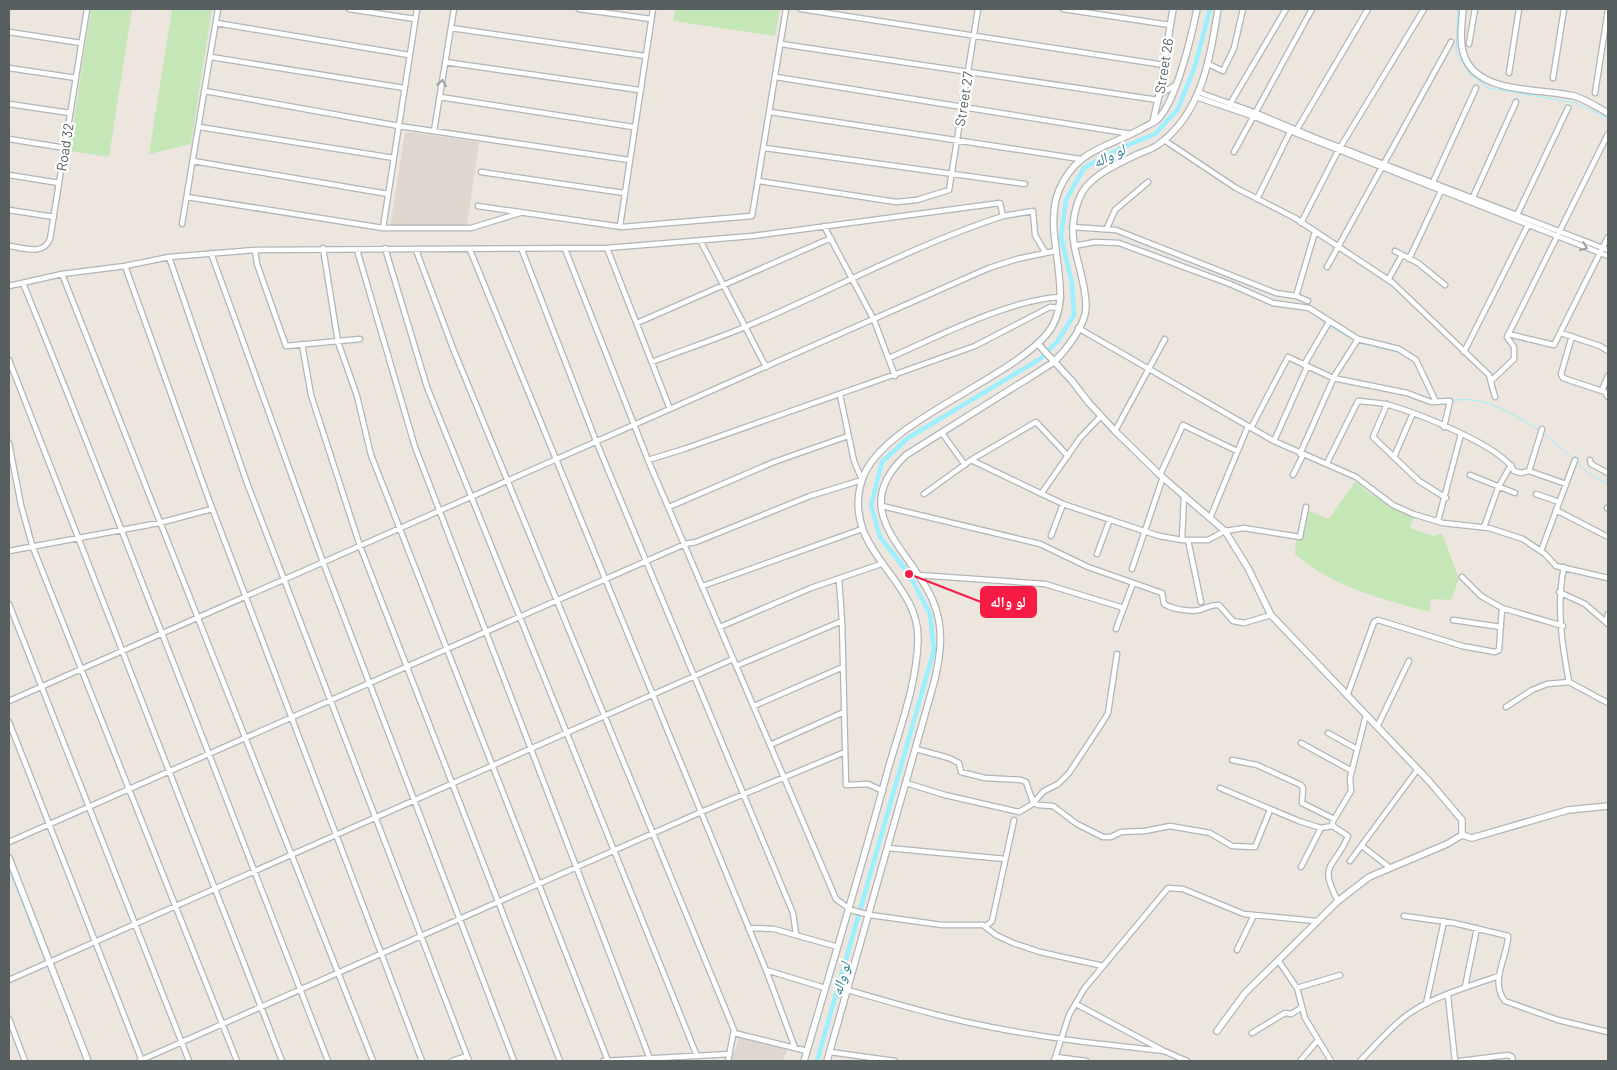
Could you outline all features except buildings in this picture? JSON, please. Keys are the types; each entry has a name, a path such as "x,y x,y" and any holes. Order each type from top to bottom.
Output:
{"street":[{"name":"Road 32","path":"9,246 34,250 47,247 54,217 86,9"},
{"path":"182,224 218,9"},
{"path":"349,9 415,20"},
{"path":"383,228 416,9"},
{"path":"434,131 454,9"},
{"path":"578,9 651,19"},
{"path":"620,226 633,127 653,9"},
{"path":"478,206 620,226 750,216 754,214 786,9"},
{"path":"801,9 1164,65"},
{"name":"Street 27","path":"759,181 906,202 944,194 949,190 952,174 978,9"},
{"path":"1063,9 1170,25"},
{"name":"Street 26","path":"1153,122 1172,9"},
{"path":"804,1061 883,791 914,674 918,636 916,618 912,608 868,544 862,529 859,507 862,480 874,458 893,439 1039,346 1050,331 1061,297 1052,215 1059,190 1080,159 1100,146 1131,134 1158,119 1174,86 1190,42 1197,9"},
{"path":"827,1061 916,749 941,649 940,626 933,601 884,523 882,495 895,466 906,455 1067,349 1086,309 1072,227 1079,197 1091,182 1113,167 1158,145 1178,126 1197,95 1208,64 1218,9"},
{"path":"1208,64 1223,71 1234,48 1243,9"},
{"path":"1230,104 1286,9"},
{"path":"1234,152 1253,114 1312,9"},
{"path":"1257,199 1293,132 1368,9"},
{"path":"1301,222 1340,149 1424,9"},
{"path":"1463,9 1461,30 1464,56 1479,76 1505,86 1575,96 1608,113"},
{"path":"1469,44 1475,9"},
{"path":"1509,73 1519,9"},
{"path":"1553,78 1564,9"},
{"path":"1595,93 1608,10"},
{"path":"216,23 409,56"},
{"path":"451,28 644,56"},
{"path":"9,32 81,43"},
{"path":"1327,267 1451,42"},
{"path":"781,44 1157,98 1174,86"},
{"path":"1602,46 1608,46"},
{"path":"211,58 404,88"},
{"path":"445,62 639,90"},
{"path":"9,68 76,78"},
{"path":"776,77 1131,134"},
{"path":"1433,182 1476,88"},
{"path":"205,91 399,126 629,160"},
{"path":"1197,95 1230,104 1293,132 1608,256"},
{"path":"1197,95 1253,114"},
{"path":"440,97 633,127"},
{"path":"1473,197 1516,102"},
{"path":"9,104 70,113"},
{"path":"1517,215 1568,108"},
{"path":"770,112 1080,159"},
{"path":"199,127 394,158"},
{"path":"1492,380 1514,359 1514,347 1507,337 1508,334 1608,134"},
{"path":"9,139 65,148"},
{"path":"1164,140 1236,188 1301,222 1388,280 1492,380 1495,397"},
{"path":"765,148 1025,184"},
{"path":"193,161 388,194"},
{"path":"1383,166 1433,182 1608,250"},
{"path":"480,172 624,194"},
{"path":"9,175 59,183"},
{"path":"1107,228 1115,210 1148,182"},
{"path":"1409,259 1441,191"},
{"path":"187,197 383,228 471,228 522,213"},
{"path":"9,286 62,274 211,252 323,248 357,250 385,248 416,250 522,250 607,248 824,226 1000,203 1003,216"},
{"path":"9,210 54,217"},
{"path":"652,362 744,327 851,278 976,225 1003,216 1033,211 1035,235 1045,252"},
{"path":"1464,352 1528,225"},
{"path":"824,226 874,320 894,376"},
{"path":"1072,227 1107,228 1276,293 1296,296 1308,301"},
{"path":"1296,296 1315,232"},
{"path":"1508,334 1554,345 1608,237"},
{"path":"637,323 830,238"},
{"path":"700,240 722,286 766,367"},
{"path":"1074,246 1095,242 1119,243 1230,284 1273,303 1309,308 1358,339 1399,349 1416,360 1436,402"},
{"path":"323,248 338,342 356,396 371,455 491,766 608,1061"},
{"path":"385,248 427,387 697,1056"},
{"path":"607,248 670,409"},
{"path":"564,249 648,460 836,900 850,909 868,915 942,925 986,926 996,935 1013,943 1040,952 1102,966"},
{"path":"255,250 257,264 286,346 360,339"},
{"path":"357,250 415,447 650,1059"},
{"path":"416,250 454,351 734,1030 728,1061"},
{"path":"470,250 766,970 795,1048"},
{"path":"522,250 596,441 793,913 796,934"},
{"path":"9,701 990,268 1045,252 1055,251"},
{"path":"211,252 323,562 514,1061"},
{"path":"1395,252 1409,259 1445,285"},
{"path":"1388,280 1402,255"},
{"path":"169,257 247,483 469,1061"},
{"path":"125,266 212,509 422,1061"},
{"path":"62,274 373,1061"},
{"path":"23,283 123,530 161,634 328,1061"},
{"path":"889,358 969,323 1034,301 1061,297"},
{"path":"648,460 894,376 975,346 1050,307 1059,308"},
{"path":"1274,441 1306,366 1329,322"},
{"path":"1078,328 1274,441 1302,455 1327,463 1356,477 1393,504 1413,514 1438,521 1484,527 1523,539 1556,566 1608,578"},
{"path":"1561,333 1608,351"},
{"path":"1572,336 1561,374 1562,378 1602,390 1606,392 1608,397"},
{"path":"1114,432 1164,339"},
{"path":"1293,475 1334,378 1358,339"},
{"path":"302,344 311,395 360,546 560,1061"},
{"path":"1039,346 1114,432 1161,476 1225,531 1248,568 1272,615 1418,769 1462,820 1462,834"},
{"path":"1210,518 1237,451 1288,358 1334,378 1407,393 1431,402 1450,400 1444,427"},
{"path":"9,360 282,1061"},
{"path":"1602,390 1608,376"},
{"path":"840,395 854,461 862,480"},
{"path":"1327,463 1358,401 1387,404 1413,414 1487,447 1511,465 1514,471 1520,473 1529,471 1566,484"},
{"path":"1387,404 1373,437 1419,481 1446,498"},
{"path":"1394,456 1413,414"},
{"path":"1041,494 1080,438 1101,416"},
{"path":"924,494 971,460 1036,422 1068,456"},
{"path":"1132,569 1161,476 1183,424 1237,451"},
{"path":"1529,471 1542,429"},
{"path":"942,433 965,465"},
{"path":"1438,521 1446,498 1461,434"},
{"path":"669,507 774,462 848,436"},
{"path":"9,443 20,505 32,545 237,1061"},
{"path":"971,460 1063,504 1145,531 1182,540 1208,540 1225,531 1244,528 1300,536 1306,507"},
{"path":"1540,551 1575,460"},
{"path":"1590,460 1591,464 1608,473"},
{"path":"1484,527 1498,488 1511,465"},
{"path":"1470,475 1498,488 1515,493"},
{"path":"9,842 604,578 685,544 696,542 810,496 862,480"},
{"path":"1536,494 1559,502"},
{"path":"1182,540 1184,495"},
{"path":"1051,536 1063,504"},
{"path":"882,506 1040,544 1088,567 1162,593 1164,604 1169,608 1198,610 1212,604 1219,605 1233,621 1244,623 1272,615"},
{"path":"9,551 32,545 159,523 212,509"},
{"path":"1556,510 1608,537"},
{"path":"1097,554 1110,519"},
{"path":"703,586 862,529"},
{"path":"1188,540 1201,602"},
{"path":"720,627 811,588 839,580 881,564"},
{"path":"1564,567 1559,592 1563,626 1562,645 1569,682"},
{"path":"918,575 1045,584 1124,608"},
{"path":"1462,577 1481,596 1502,608 1563,626"},
{"path":"839,580 842,621 846,785 868,784 883,791"},
{"path":"1116,629 1133,583"},
{"path":"1559,592 1585,604 1607,623"},
{"path":"9,604 189,1061"},
{"path":"1347,696 1374,622 1378,620 1462,646 1495,652 1499,650 1502,608"},
{"path":"1607,623 1608,614"},
{"path":"1453,620 1501,627"},
{"path":"736,666 842,621"},
{"path":"906,783 945,795 1019,812 1044,791 1058,784 1069,773 1104,720 1108,713 1117,654"},
{"path":"9,980 733,659"},
{"path":"1377,727 1409,661"},
{"path":"754,706 843,666"},
{"path":"1506,707 1532,690 1547,684 1569,682 1608,702"},
{"path":"770,745 844,712"},
{"path":"1332,826 1334,819 1351,791 1352,771 1366,715"},
{"path":"9,722 141,1061 577,869 701,812 844,752"},
{"path":"1328,733 1358,749"},
{"path":"1301,743 1352,771"},
{"path":"916,749 949,758 959,763 961,772 972,776 1026,782 1033,802 1038,805 1052,806 1077,824 1103,837 1111,837 1121,832 1145,831 1170,826 1210,833 1232,846 1255,847 1270,810"},
{"path":"1232,760 1257,765 1301,785 1303,788 1302,803 1334,819"},
{"path":"1350,861 1418,769"},
{"path":"1220,788 1270,810 1321,828 1332,826 1348,836 1327,873 1329,884 1338,901"},
{"path":"1462,834 1472,838 1568,810 1608,806"},
{"path":"986,926 992,921 1014,820"},
{"path":"1301,868 1321,828"},
{"path":"1217,1031 1246,994 1316,921 1338,901 1369,877 1447,844 1462,834"},
{"path":"1362,846 1389,867"},
{"path":"888,848 1006,859"},
{"path":"9,858 88,1061"},
{"path":"1086,1061 1055,1059 1076,1004 1084,989 1102,966 1168,888 1183,889 1227,908 1254,915 1316,921"},
{"path":"1237,950 1254,915"},
{"path":"1404,916 1444,921 1508,936 1499,976 1502,998 1505,1001 1558,1020 1608,1032"},
{"path":"1426,1004 1444,921"},
{"path":"748,928 774,929 838,947"},
{"path":"1465,987 1477,928"},
{"path":"1278,960 1297,988 1301,1008 1330,1061"},
{"path":"766,970 825,988"},
{"path":"1297,988 1340,976"},
{"path":"1360,1061 1395,1025 1426,1004 1465,987 1499,976"},
{"path":"848,990 943,1017 1061,1040 1164,1052"},
{"path":"1448,996 1455,1061"},
{"path":"1076,1004 1164,1052 1187,1061"},
{"path":"1252,1033 1285,1013 1291,1014 1301,1008"},
{"path":"9,1019 25,1061"},
{"path":"734,1033 807,1051"},
{"path":"1300,1061 1318,1040"},
{"path":"830,1052 895,1061"},
{"path":"603,1061 676,1059 730,1054"},
{"path":"1460,1061 1508,1055 1512,1057 1513,1061"},
{"path":"452,1061 466,1056"}],"shaded area":[{"path":"405,133 479,142 467,225 390,227"},
{"path":"739,1037 788,1048 783,1061 732,1061"}],"green space":[{"path":"91,9 132,9 109,157 69,151"},
{"path":"172,9 212,9 191,144 149,154"},
{"path":"675,9 780,9 775,36 673,21"},
{"path":"1354,483 1358,483 1369,493 1414,517 1410,528 1434,536 1442,533 1459,579 1451,600 1431,599 1429,612 1394,602 1359,590 1325,575 1295,554 1296,539 1302,538 1309,511 1329,519"}],"waterway":[{"name":"لو واله","path":"817,1061 934,650 930,614 909,574 880,537 871,505 882,462 908,438 1040,359 1057,342 1074,315 1072,283 1061,237 1066,200 1084,168 1121,148 1155,134 1178,109 1195,66 1210,9"},
{"path":"1458,9 1456,52 1469,73 1488,88 1576,103 1608,118"},
{"name":"لو واله","path":"1063,245 1068,239"},
{"path":"1205,277 1271,304"},
{"path":"1299,309 1310,311 1326,324"},
{"path":"1329,326 1359,343 1402,353"},
{"path":"1451,401 1475,400 1486,403 1508,412 1539,430"},
{"path":"1542,432 1574,459"},
{"path":"1577,462 1589,474 1608,484"},
{"path":"9,869 45,961"},
{"path":"48,966 85,1061"}],"place":[{"name":"لو واله","path":"909,574"}]}
